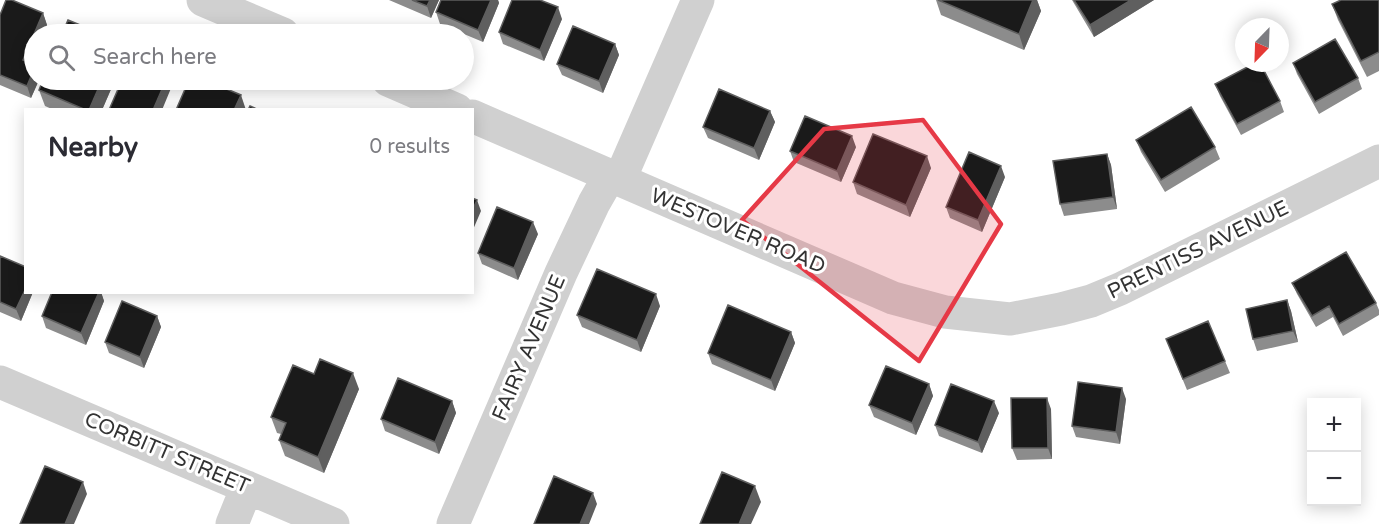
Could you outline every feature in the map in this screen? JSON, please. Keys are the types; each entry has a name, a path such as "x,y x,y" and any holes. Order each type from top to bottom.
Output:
{"street":[{"path":"203,0 259,24"},
{"name":"FAIRY AVENUE","path":"453,524 561,273 594,203 615,177 698,0"},
{"path":"411,90 452,108"},
{"name":"WESTOVER ROAD","path":"474,117 892,298 945,312 1010,319"},
{"name":"PRENTISS AVENUE","path":"1010,319 1091,301 1120,289 1379,161"},
{"name":"CORBITT STREET","path":"0,382 333,524"},
{"path":"232,524 247,487"}],"highlighted area":[{"path":"923,120 1001,224 919,361 742,220 824,129"}],"building":[{"path":"6,0 12,0 43,13 38,24 24,24 24,85 0,75 0,15"},
{"path":"412,0 430,0 427,6"},
{"path":"441,0 491,0 478,30 474,28 474,24 464,24 436,12"},
{"path":"512,0 540,0 558,7 540,50 499,32"},
{"path":"938,0 1033,0 1019,34"},
{"path":"1074,0 1131,0 1090,25"},
{"path":"1341,0 1379,0 1379,52 1361,61 1332,4"},
{"path":"68,20 78,24 66,24"},
{"path":"573,26 615,44 599,81 557,64"},
{"path":"1335,39 1358,78 1315,102 1293,63"},
{"path":"1238,72 1265,72 1280,101 1237,124 1215,84"},
{"path":"719,89 770,111 754,148 703,127"},
{"path":"39,90 98,90 90,108 81,108"},
{"path":"118,90 162,90 154,108 110,108"},
{"path":"185,90 229,90 241,95 235,108 177,108"},
{"path":"1191,107 1215,147 1161,180 1136,140"},
{"path":"805,116 852,136 837,171 790,151"},
{"path":"873,134 927,156 906,205 853,182"},
{"path":"969,152 1001,166 978,220 946,207"},
{"path":"1107,154 1113,197 1060,204 1053,161"},
{"path":"497,207 533,222 514,268 478,253"},
{"path":"1346,252 1376,303 1339,324 1329,306 1312,316 1292,283"},
{"path":"0,256 24,266 24,292 16,309 0,302"},
{"path":"597,269 656,294 637,340 577,315"},
{"path":"51,294 98,294 81,333 42,316"},
{"path":"1287,300 1293,331 1253,339 1246,309"},
{"path":"122,301 157,316 140,357 105,342"},
{"path":"728,305 791,332 771,380 708,353"},
{"path":"1208,321 1225,361 1183,379 1166,339"},
{"path":"320,359 353,373 318,457 279,440 286,423 271,417 293,365 314,374"},
{"path":"886,366 929,384 912,423 869,405"},
{"path":"398,378 452,401 435,442 381,419"},
{"path":"1078,382 1122,388 1116,432 1072,426"},
{"path":"951,384 994,401 978,442 935,425"},
{"path":"1011,398 1047,398 1048,448 1012,448"},
{"path":"45,466 83,482 65,524 20,524"},
{"path":"722,472 755,486 739,524 700,524"},
{"path":"554,476 593,493 580,524 534,524"}]}
